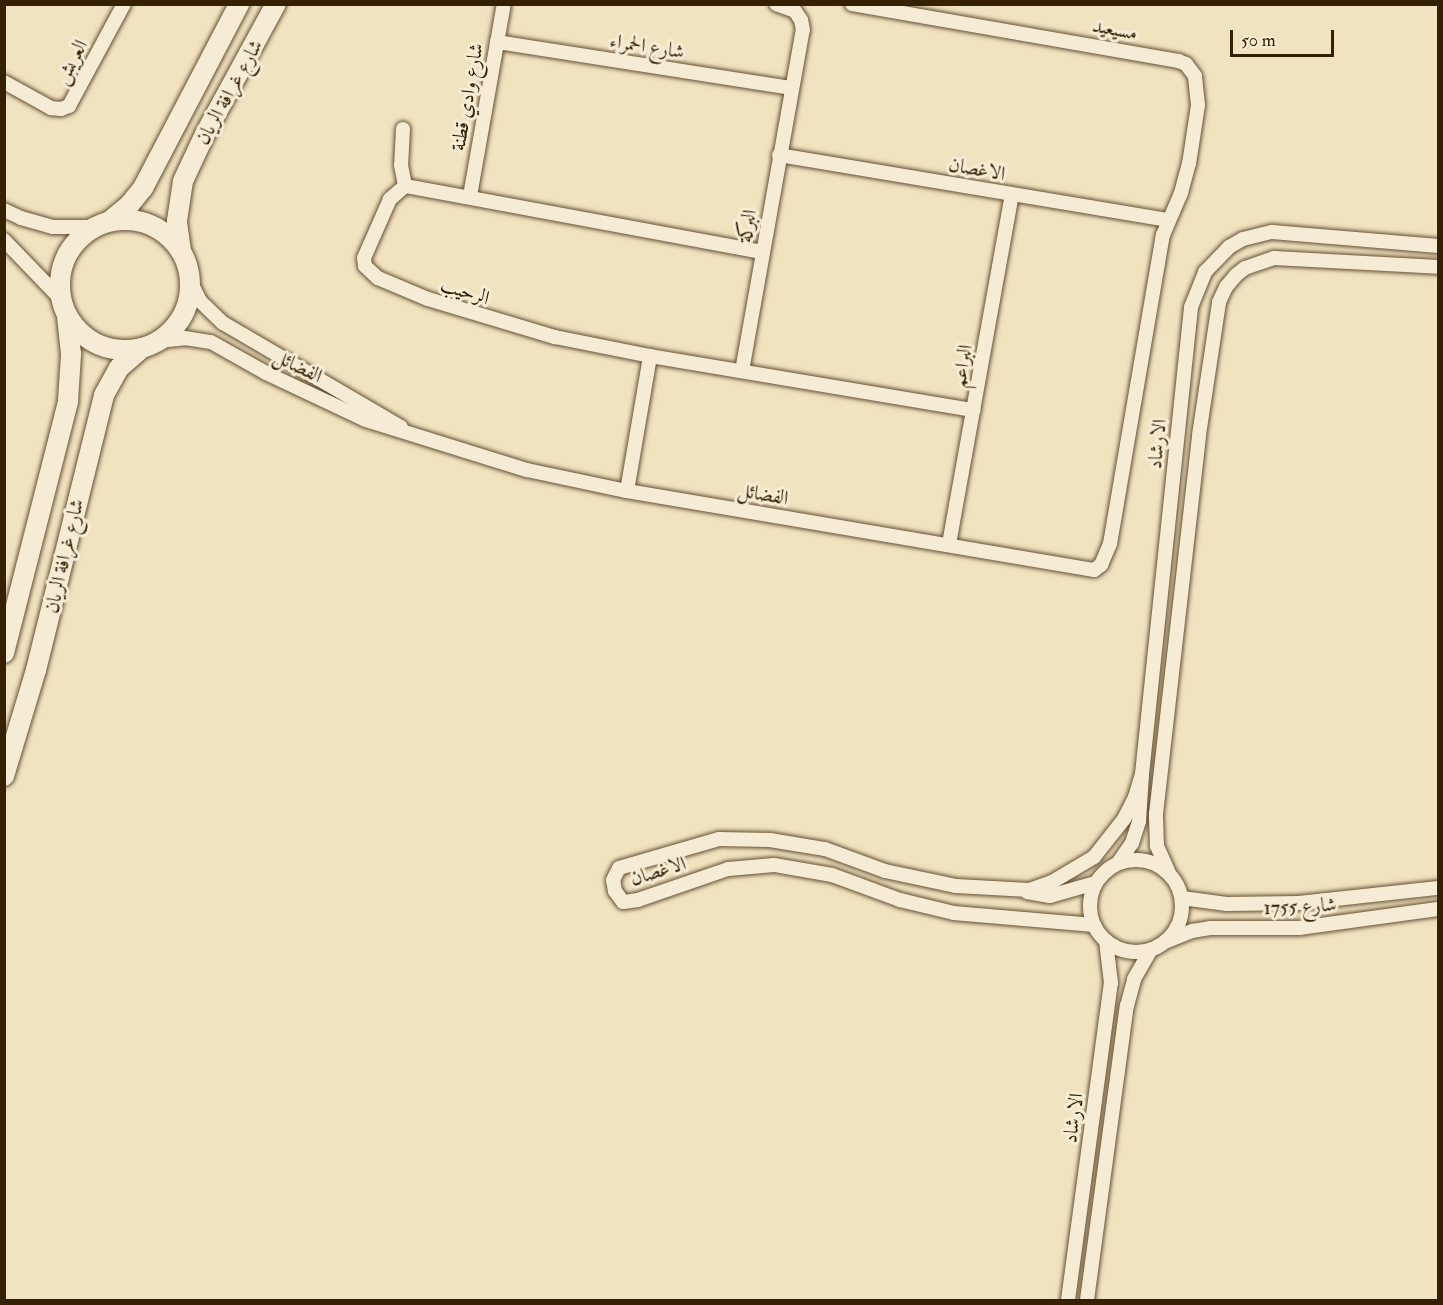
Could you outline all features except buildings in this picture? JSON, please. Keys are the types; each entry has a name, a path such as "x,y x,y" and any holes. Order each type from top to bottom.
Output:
{"main road":[{"name":"شارع غرافة الريان","path":"102,224 130,204 143,188 239,4"},
{"name":"شارع غرافة الريان","path":"181,251 177,221 183,181 205,134 276,4"},
{"path":"122,219 145,222 166,234 181,251 190,281 190,293 183,315 168,334 150,344 117,350 99,345 83,335 64,307 59,286 63,263 75,242 102,224 122,219"},
{"name":"شارع غرافة الريان","path":"4,653 68,401 71,354 64,307"},
{"name":"شارع غرافة الريان","path":"4,776 36,670 104,394 119,368 150,344"}],"street":[{"name":"العريش","path":"4,82 51,108 61,109 69,106 124,4"},
{"name":"شارع وادي قطنة","path":"470,196 504,4"},
{"name":"البركة","path":"742,371 802,25 795,11 776,4"},
{"name":"مسيعيد","path":"852,4 1186,64 1197,86 1198,105 1189,164 1181,193 1168,220"},
{"name":"شارع الحمراء","path":"497,42 791,88"},
{"path":"403,129 401,165 405,186 470,196 762,252"},
{"name":"الاغصان","path":"779,156 1168,220"},
{"name":"الرحيب","path":"405,186 390,199 368,248 365,266 370,273 428,299 482,318 555,337 650,356 974,410"},
{"name":"البراعم","path":"949,544 1012,195"},
{"path":"4,210 39,224 102,224"},
{"name":"الفضائل","path":"150,344 185,338 210,342 266,373 346,412 420,439 527,470 627,491 1094,570 1101,565 1110,544 1163,235 1168,220"},
{"name":"الارشاد","path":"1118,863 1136,833 1191,307 1205,272 1229,247 1243,239 1272,232 1438,246"},
{"path":"4,240 64,307"},
{"name":"الارشاد","path":"1169,873 1157,846 1156,814 1199,435 1219,302 1226,287 1236,275 1245,268 1274,258 1438,267"},
{"name":"الفضائل","path":"190,281 200,301 223,323 352,396 420,439"},
{"path":"627,491 650,356"},
{"name":"الاغصان","path":"1094,926 954,913 900,900 832,875 774,865 728,869 638,900 623,902 615,891 613,880 619,868 718,839 770,840 825,849 885,871 946,884 1029,890 1052,882 1094,857 1124,819 1142,774"},
{"path":"1144,860 1169,873 1177,884 1182,898 1181,917 1165,942 1151,950 1128,951 1106,941 1094,926 1090,902 1095,883 1105,872 1118,863 1144,860"},
{"name":"الاغصان","path":"1004,889 1050,896 1095,883"},
{"name":"شارع 1755","path":"1182,898 1227,904 1299,903 1438,888"},
{"name":"شارع 1755","path":"1165,942 1192,931 1210,928 1299,928 1438,909"},
{"name":"الارشاد","path":"1068,1300 1111,983 1106,941"},
{"name":"الارشاد","path":"1087,1300 1127,1006 1134,979 1151,950"}]}
